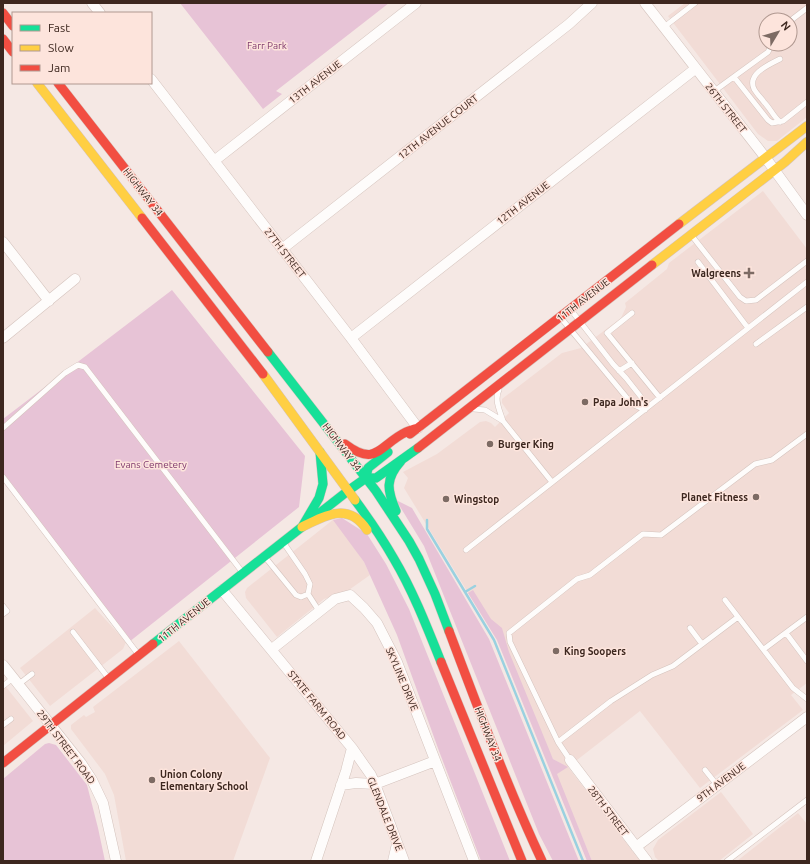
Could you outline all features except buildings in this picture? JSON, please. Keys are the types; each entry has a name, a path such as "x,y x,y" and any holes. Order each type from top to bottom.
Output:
{"main road":[{"path":"3,13 12,25"},
{"path":"3,39 12,51"},
{"name":"HIGHWAY 34","path":"38,84 263,374 349,490 396,560 422,615 471,739 522,861"},
{"name":"HIGHWAY 34","path":"59,84 330,431 366,478 409,541 435,594 498,760 542,861"},
{"name":"11TH AVENUE","path":"366,478 368,468 418,428 765,157 807,126"},
{"name":"11TH AVENUE","path":"3,762 140,656 349,490 366,478 376,478 401,461 501,384 774,170 807,142"},
{"path":"330,431 352,450 358,454 365,455 375,454 405,432 418,428"},
{"path":"302,527 319,498 323,484 320,451"},
{"path":"401,461 394,468 389,478 388,486 391,499 409,541"},
{"path":"302,527 337,513 344,512 353,515 360,520 392,569 410,591"}],"street":[{"path":"92,3 99,12"},
{"name":"13TH AVENUE","path":"214,161 416,3"},
{"name":"12TH AVENUE COURT","path":"282,249 569,24 592,3"},
{"name":"26TH STREET","path":"645,3 765,157 807,215"},
{"name":"12TH AVENUE","path":"351,338 695,69"},
{"name":"27TH STREET","path":"152,80 351,338 418,428"},
{"path":"3,242 49,301"},
{"path":"3,338 75,278"},
{"name":"STATE FARM ROAD","path":"222,590 352,748 316,861"},
{"name":"SKYLINE DRIVE","path":"272,649 335,599 350,596 364,608 377,623 397,662 474,861"},
{"name":"29TH STREET ROAD","path":"3,665 50,726 81,763 92,780 105,811 116,861"},
{"name":"9TH AVENUE","path":"636,848 807,717"},
{"name":"GLENDALE DRIVE","path":"352,748 375,784 404,861"},
{"name":"28TH STREET","path":"570,760 647,861"},
{"path":"341,786 356,783 375,784 435,761"},
{"path":"393,861 397,844"}],"lane":[{"path":"664,27 695,3"},
{"path":"798,15 807,8"},
{"path":"714,92 768,52"},
{"path":"780,59 756,74 752,82 759,96 780,122"},
{"path":"734,78 772,123 783,121 807,102"},
{"path":"691,235 740,297 746,301 756,300 807,260"},
{"path":"698,262 748,328"},
{"path":"466,550 807,282"},
{"path":"756,344 807,306"},
{"path":"570,309 641,397 644,410"},
{"path":"632,313 607,333 660,398"},
{"path":"560,317 632,404 644,410"},
{"path":"619,371 632,363"},
{"path":"3,428 65,373 78,365 85,367 244,573"},
{"path":"501,384 496,398 504,421 552,482"},
{"path":"461,414 472,408 479,409 491,413 504,421"},
{"path":"570,760 558,742 510,642 509,633 577,580 590,575 643,534 661,535 755,464 772,460 807,434"},
{"path":"3,477 140,656"},
{"path":"282,542 305,574 310,584 308,594 319,611"},
{"path":"265,556 296,595 301,598 308,594"},
{"path":"726,600 793,688 807,699"},
{"path":"3,606 7,611 3,614"},
{"path":"558,742 611,701 652,675 673,666 738,617"},
{"path":"764,650 807,617"},
{"path":"690,628 702,644"},
{"path":"73,632 109,680"},
{"path":"786,633 807,661"},
{"path":"3,686 32,674"},
{"path":"3,725 11,719"},
{"path":"705,770 717,785"},
{"path":"727,861 807,800"}],"shaded area":[{"path":"685,3 807,3 807,117 777,141 768,141 758,134 668,16"},
{"path":"763,191 807,249 807,683 791,695 803,710 700,788 640,711 568,767 640,861 592,861 556,774 567,767 553,759 497,640 404,488 408,478 403,472 437,454 480,422 486,421 495,427 509,413 502,403 502,399 562,353 581,348 621,318 626,307 625,303 667,269 669,263"},
{"path":"334,519 364,562 370,575 346,592 324,599 277,637 246,598 245,592 247,588"},
{"path":"95,608 126,642 123,649 50,706 20,668"},
{"path":"179,641 270,758 233,861 126,861 114,795 105,774 71,729 71,725 84,715 86,717 95,712 93,707"},
{"path":"3,683 33,721 3,746"},
{"path":"721,792 753,834 719,861 659,861 655,857 653,849 658,840"},
{"path":"798,813 807,824 807,861 737,861"}],"green space":[{"name":"Farr Park","path":"180,3 389,3 276,91 282,94 263,109"},
{"name":"Evans Cemetery","path":"172,290 305,456 299,507 129,642 3,482 3,419"},
{"path":"396,500 412,508 489,639 579,861 553,861 539,834 424,546"},
{"path":"342,518 367,534 386,564 409,609 510,861 481,861 397,635 364,562 333,520"},
{"path":"473,590 491,619 502,628 509,652 553,759 568,767 557,774 592,861 587,861 497,640 468,593"},
{"path":"49,743 56,745 87,785 105,861 5,861 3,859 3,779 45,744"}],"waterway":[{"path":"427,520 427,529 494,640 583,861"},
{"path":"465,592 475,586"}],"traffic: fast":[{"path":"268,352 376,491 409,541 435,594 449,631"},
{"path":"153,644 349,490 366,478 376,478 418,448"},
{"path":"302,527 319,498 323,484 320,452"},
{"path":"366,478 368,468 388,452"},
{"path":"396,511 389,491 389,485 392,473 401,461"},
{"path":"355,500 380,536 401,571 441,662"}],"traffic: slow":[{"path":"38,84 142,218"},
{"path":"679,224 807,126"},
{"path":"652,265 785,162 807,142"},
{"path":"263,374 355,500"},
{"path":"302,527 328,515 345,514 353,516 360,521 367,530"}],"traffic: jam":[{"path":"3,13 12,25"},
{"path":"3,39 12,51"},
{"path":"59,84 268,352"},
{"path":"142,218 263,374"},
{"path":"410,434 679,224"},
{"path":"418,448 652,265"},
{"path":"345,444 356,451 364,454 371,454 377,452 406,432 418,428"},
{"path":"449,631 505,776 542,861"},
{"path":"3,763 153,644"},
{"path":"441,662 522,861"}],"place":[{"name":"Walgreens","path":"749,273"},
{"name":"Papa John's","path":"585,402"},
{"name":"Burger King","path":"490,444"},
{"name":"Planet Fitness","path":"756,497"},
{"name":"Wingstop","path":"446,499"},
{"name":"King Soopers","path":"556,651"},
{"name":"Union Colony Elementary School","path":"152,780"}]}
